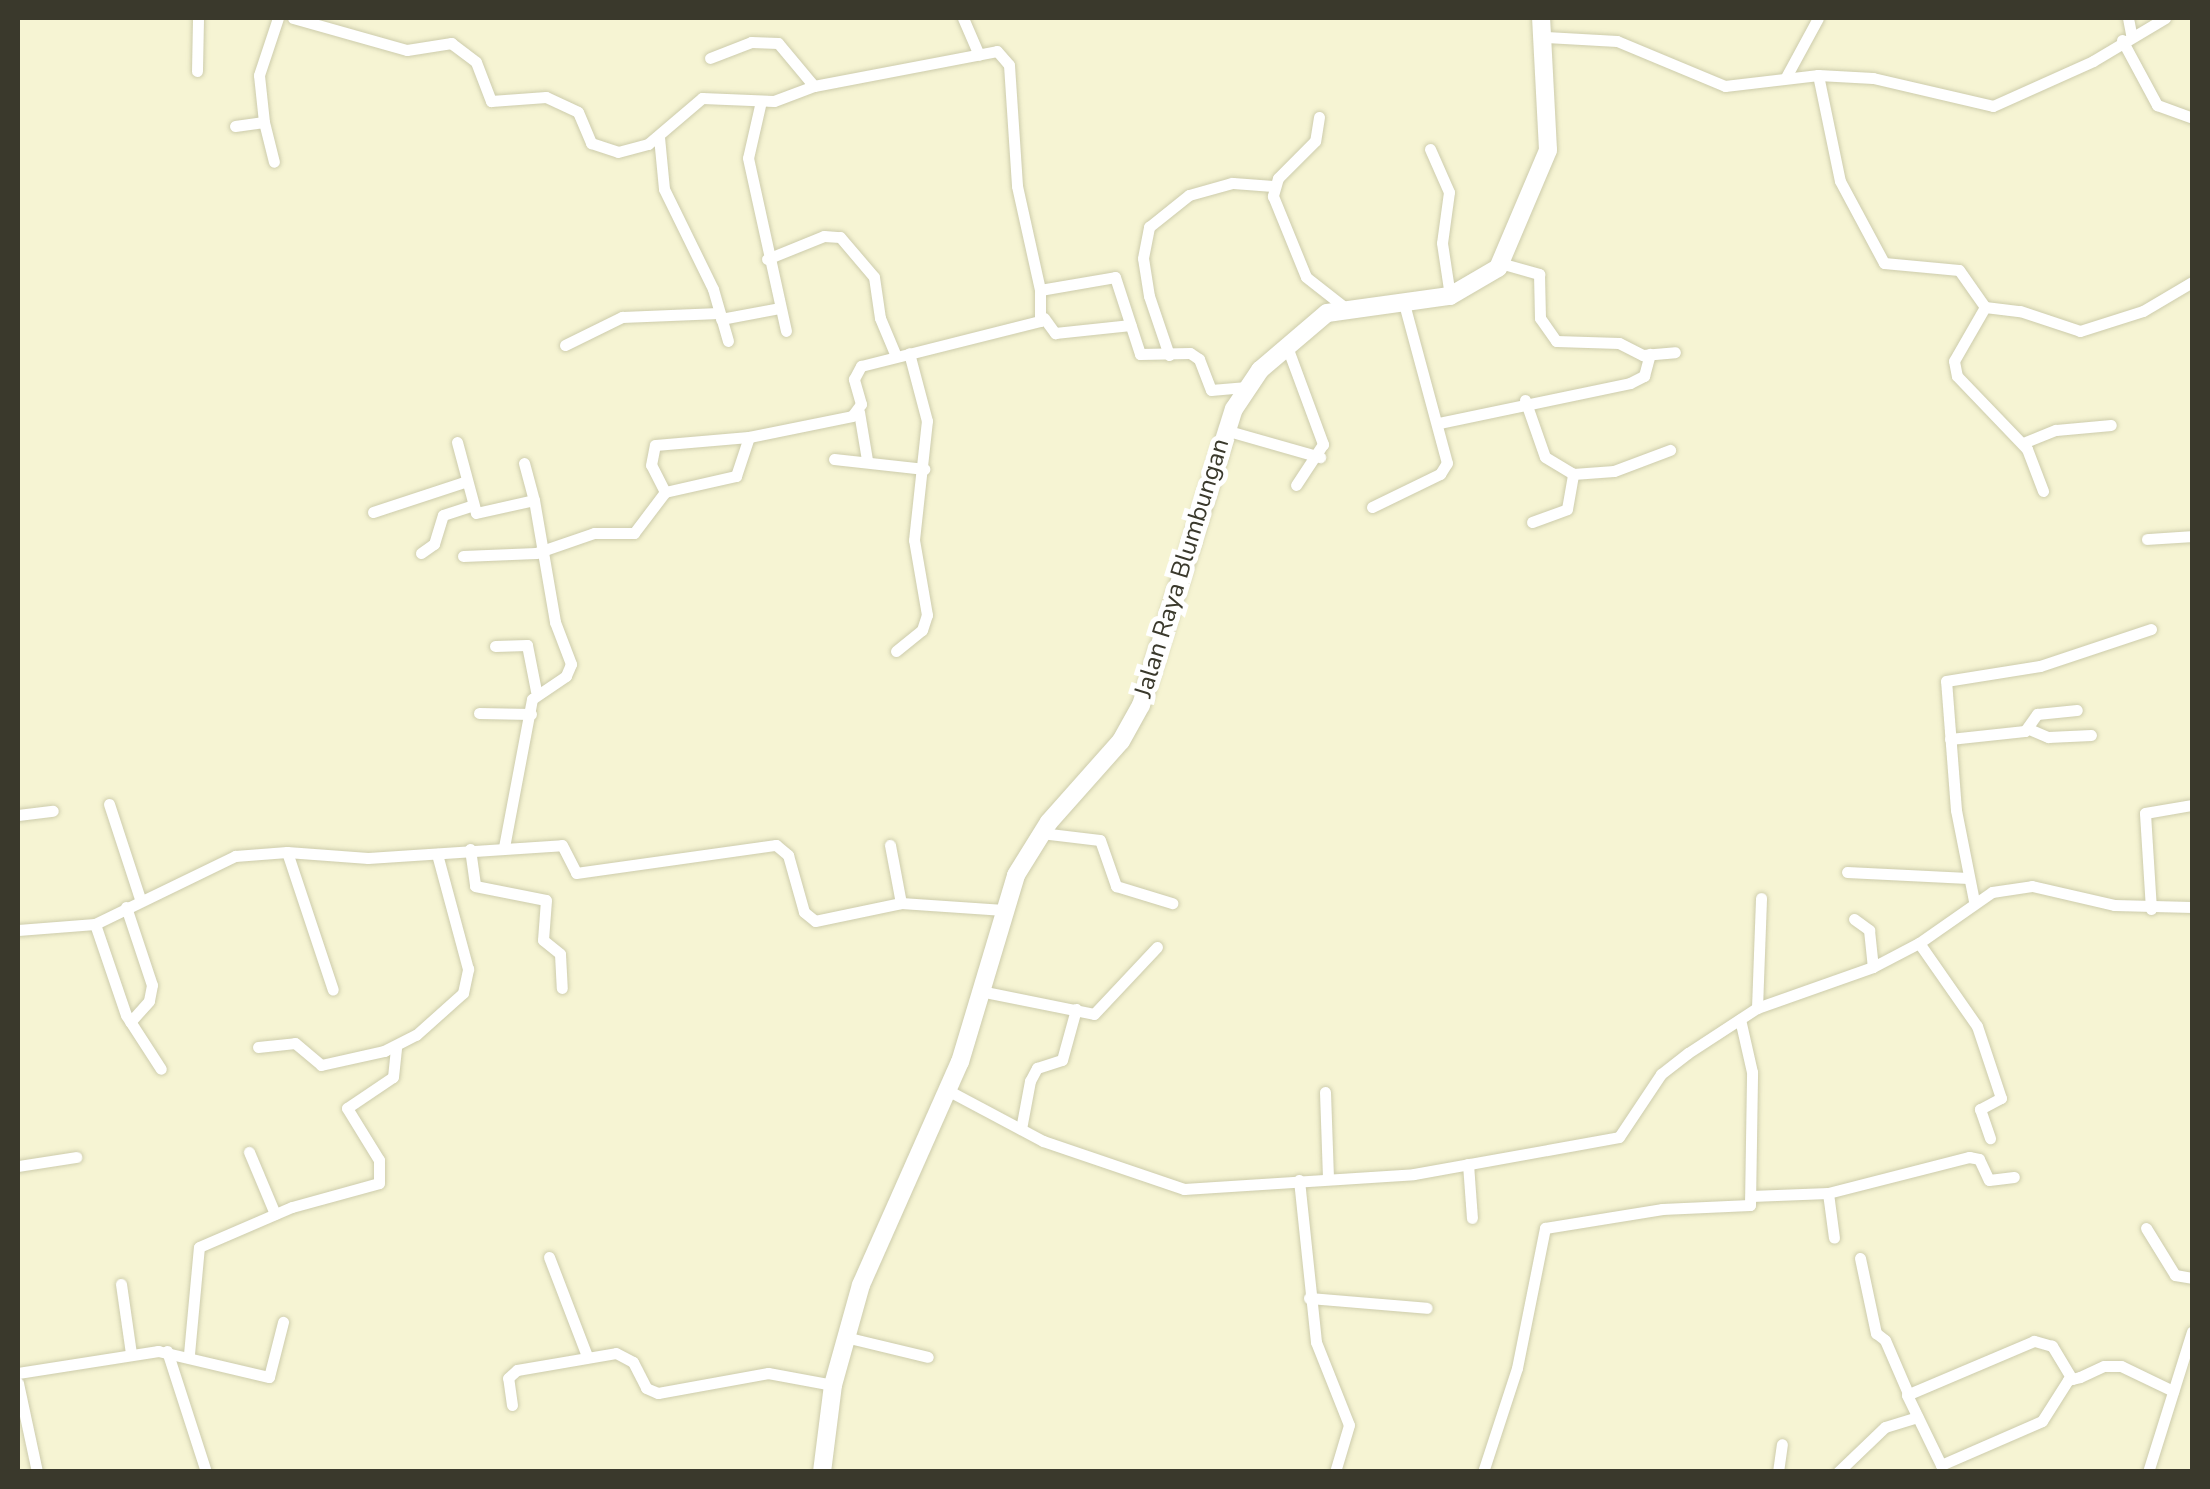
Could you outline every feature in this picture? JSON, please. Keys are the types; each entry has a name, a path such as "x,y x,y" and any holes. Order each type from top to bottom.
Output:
{"main road":[{"path":"1500,263 1548,150 1546,37 1541,18"},
{"name":"Jalan Raya Blumbungan","path":"822,1472 845,1336 873,1252 948,1090 1004,910 1041,833 1121,741 1141,704 1224,430 1247,387 1286,344 1343,306 1450,296 1489,278 1500,263"}],"street":[{"path":"197,70 198,18"},
{"path":"274,162 258,75 278,18"},
{"path":"293,18 406,50 451,44 476,62 491,100 546,97 578,112 594,145 618,152 658,136 702,98 761,101 814,86 997,51 1007,58 1017,186 1044,318 1055,333 1131,325"},
{"path":"963,18 979,55"},
{"path":"1786,77 1818,18"},
{"path":"2128,18 2127,37 2150,97 2192,118"},
{"path":"1546,37 1617,41 1725,86 1818,75 1884,80 1994,106 2093,61 2127,37 2165,18"},
{"path":"710,58 751,42 778,43 814,86"},
{"path":"1818,75 1829,148 1875,254 1896,268 1959,270 1985,308"},
{"path":"761,101 748,158 767,259 786,331"},
{"path":"1274,186 1315,141 1319,117"},
{"path":"235,126 264,122"},
{"path":"658,136 664,189 728,341"},
{"path":"1430,149 1449,192 1442,243 1450,296"},
{"path":"1169,356 1146,277 1149,226 1189,195 1232,183 1274,186"},
{"path":"1274,186 1306,277 1343,306"},
{"path":"767,259 824,236 840,237 874,277 880,318 902,354 926,421 914,540 927,616 922,630 896,651"},
{"path":"1500,263 1540,274 1540,318 1556,341 1619,344 1650,354 1675,352"},
{"path":"1040,290 1116,277 1140,354 1194,355 1211,390 1247,387"},
{"path":"1985,308 2020,311 2080,332 2098,329 2192,282"},
{"path":"1372,507 1446,469 1440,423 1404,300"},
{"path":"565,345 622,316 720,316 779,308"},
{"path":"1985,308 1954,368 2023,443 2042,491"},
{"path":"867,460 854,372 902,354 1044,318"},
{"path":"1286,344 1319,427 1320,457 1296,485"},
{"path":"1440,423 1525,400 1630,384 1644,376 1650,354"},
{"path":"1525,400 1544,457 1573,474 1614,471 1670,450"},
{"path":"665,492 650,465 655,445 749,437 859,412"},
{"path":"2023,443 2056,430 2111,425"},
{"path":"1224,430 1320,457"},
{"path":"463,556 547,551 594,533 630,535 656,508 665,492 736,476 749,437"},
{"path":"457,442 472,506 482,515 534,500"},
{"path":"834,460 867,460 924,469"},
{"path":"524,462 547,551 555,622 571,664 566,676 536,691"},
{"path":"1532,522 1567,509 1573,474"},
{"path":"374,512 464,482"},
{"path":"422,553 434,544 443,516 472,506"},
{"path":"2146,539 2192,536"},
{"path":"1974,901 1950,739 1946,681 2040,666 2152,629"},
{"path":"495,646 529,648 536,691 504,847"},
{"path":"2029,729 2037,714 2077,710"},
{"path":"478,713 530,714"},
{"path":"1950,739 2029,729 2048,736 2090,736"},
{"path":"109,804 140,899"},
{"path":"2152,909 2145,813 2192,805"},
{"path":"18,814 52,811"},
{"path":"1041,833 1100,840 1116,886 1172,903"},
{"path":"18,930 95,924 213,864 288,852 368,858 562,845 576,873 638,868 776,845 788,855 804,912 815,921 901,903 1004,910"},
{"path":"890,845 901,903"},
{"path":"470,849 479,890 546,900 543,940 560,954 562,988"},
{"path":"288,852 333,990"},
{"path":"258,1047 295,1042 321,1064 396,1048 441,1014 469,981 437,854"},
{"path":"1846,872 1968,878"},
{"path":"948,1090 1021,1129 1129,1175 1184,1189 1468,1164 1619,1137 1661,1074 1758,1008 1873,967 1919,943 1974,901 2018,885 2152,909 2192,907"},
{"path":"1758,1008 1761,898"},
{"path":"126,907 152,985 149,1001 130,1022"},
{"path":"1854,920 1869,930 1873,967"},
{"path":"95,924 130,1022 161,1069"},
{"path":"1919,943 1977,1026 2001,1098 1980,1108 1990,1138"},
{"path":"980,991 1101,1010 1157,947"},
{"path":"1021,1129 1030,1081 1037,1068 1062,1060 1076,1008"},
{"path":"1483,1472 1518,1368 1545,1228 1676,1208 1742,1210 1752,1196 1752,1072 1740,1020"},
{"path":"189,1354 199,1247 274,1214 379,1183 380,1160 348,1108 392,1077 396,1048"},
{"path":"1325,1092 1328,1178"},
{"path":"249,1152 274,1214"},
{"path":"18,1166 76,1157"},
{"path":"1752,1196 1828,1193 1969,1157 1979,1160 1989,1180 2014,1177"},
{"path":"1468,1164 1472,1218"},
{"path":"1299,1180 1308,1298 1321,1361 1349,1425 1335,1472"},
{"path":"1828,1193 1834,1238"},
{"path":"2146,1228 2175,1275 2192,1278"},
{"path":"549,1256 587,1356"},
{"path":"1860,1258 1876,1333 1885,1340 1936,1462 1948,1464 2042,1421 2072,1379 2114,1364 2173,1392"},
{"path":"120,1284 131,1353"},
{"path":"1308,1298 1426,1308"},
{"path":"18,1373 131,1353 167,1351 269,1377 282,1322"},
{"path":"2148,1472 2192,1332"},
{"path":"845,1336 928,1357"},
{"path":"1906,1391 2042,1340 2072,1379"},
{"path":"167,1351 206,1472"},
{"path":"512,1405 512,1372 587,1356 626,1356 646,1388 658,1393 768,1373 834,1385"},
{"path":"18,1382 21,1417 38,1472"},
{"path":"1838,1472 1885,1427 1917,1418"},
{"path":"1778,1472 1782,1444"}]}
